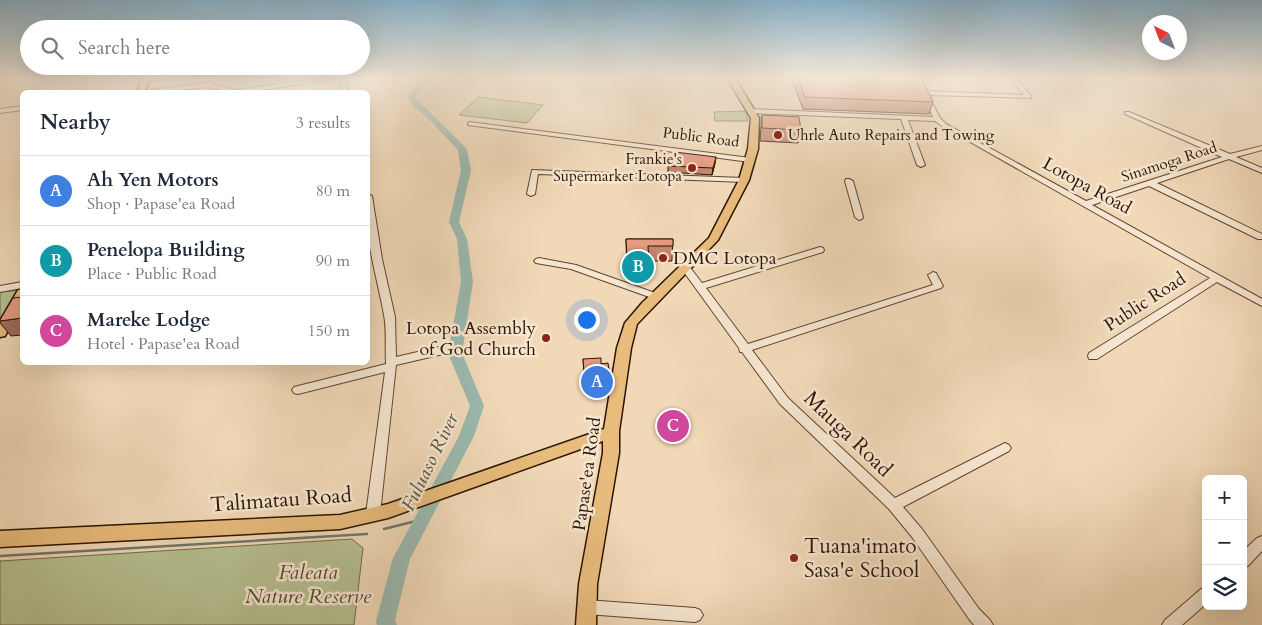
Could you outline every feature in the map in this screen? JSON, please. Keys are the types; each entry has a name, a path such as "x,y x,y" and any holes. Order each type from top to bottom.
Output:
{"main road":[{"name":"Papase'ea Road","path":"586,625 586,607 611,453 612,432 626,336 637,314 713,240 724,223 744,180 750,160 755,126 750,107"},
{"path":"0,332 20,297"},
{"name":"Talimatau Road","path":"0,539 169,529 340,522 408,505 612,432"}],"street":[{"path":"752,111 937,119 932,107"},
{"path":"0,111 20,108"},
{"path":"1127,113 1262,171"},
{"path":"904,118 921,165"},
{"name":"Lotopa Road","path":"937,119 1262,303"},
{"name":"Public Road","path":"470,124 750,160"},
{"name":"Sinamoga Road","path":"1086,204 1262,148"},
{"path":"531,194 535,172 744,180"},
{"path":"849,180 858,217"},
{"path":"1150,183 1261,237"},
{"path":"370,210 377,259 390,317 391,364 373,514"},
{"path":"700,287 820,250"},
{"path":"539,261 573,267 655,296"},
{"name":"Mauga Road","path":"686,268 784,401 894,505 917,533 974,614 985,625"},
{"path":"744,349 938,286 933,275"},
{"name":"Public Road","path":"1093,356 1216,278"},
{"path":"0,289 20,285"},
{"path":"298,390 439,351"},
{"path":"894,505 1005,448"},
{"path":"1247,557 1262,542"},
{"path":"1170,625 1202,597"},
{"path":"586,607 695,615"}],"green space":[{"path":"467,107 541,107 527,123 459,115"},
{"path":"746,111 748,121 715,121 714,112"},
{"path":"20,290 0,324 0,292"},
{"name":"Faleata Nature Reserve","path":"352,539 363,548 354,625 0,625 0,561"}],"building":[{"path":"762,115 799,117 801,130 762,128"},
{"path":"675,152 716,157 713,168 668,166"},
{"path":"626,239 673,239 673,246 648,246 649,261 628,261"},
{"path":"20,297 20,318 0,321 0,320 13,298"},
{"path":"601,358 601,364 608,363 609,370 584,372 583,359"}],"waterway":[{"name":"Fuluaso River","path":"387,625 385,621 402,558 466,436 477,406 455,353 467,282 462,239 454,222 466,170 462,149 431,116 420,107"},
{"path":"384,529 424,519"},
{"path":"0,556 367,534"}],"place":[{"name":"Uhrle Auto Repairs and Towing","path":"778,135"},
{"name":"Frankie's Supermarket Lotopa","path":"692,168"},
{"name":"DMC Lotopa","path":"663,258"},
{"name":"Penelopa Building","path":"638,267"},
{"name":"Lotopa Assembly of God Church","path":"546,338"},
{"name":"Ah Yen Motors","path":"597,382"},
{"name":"Mareke Lodge","path":"673,426"},
{"name":"Tuana'imato Sasa'e School","path":"794,558"}]}
